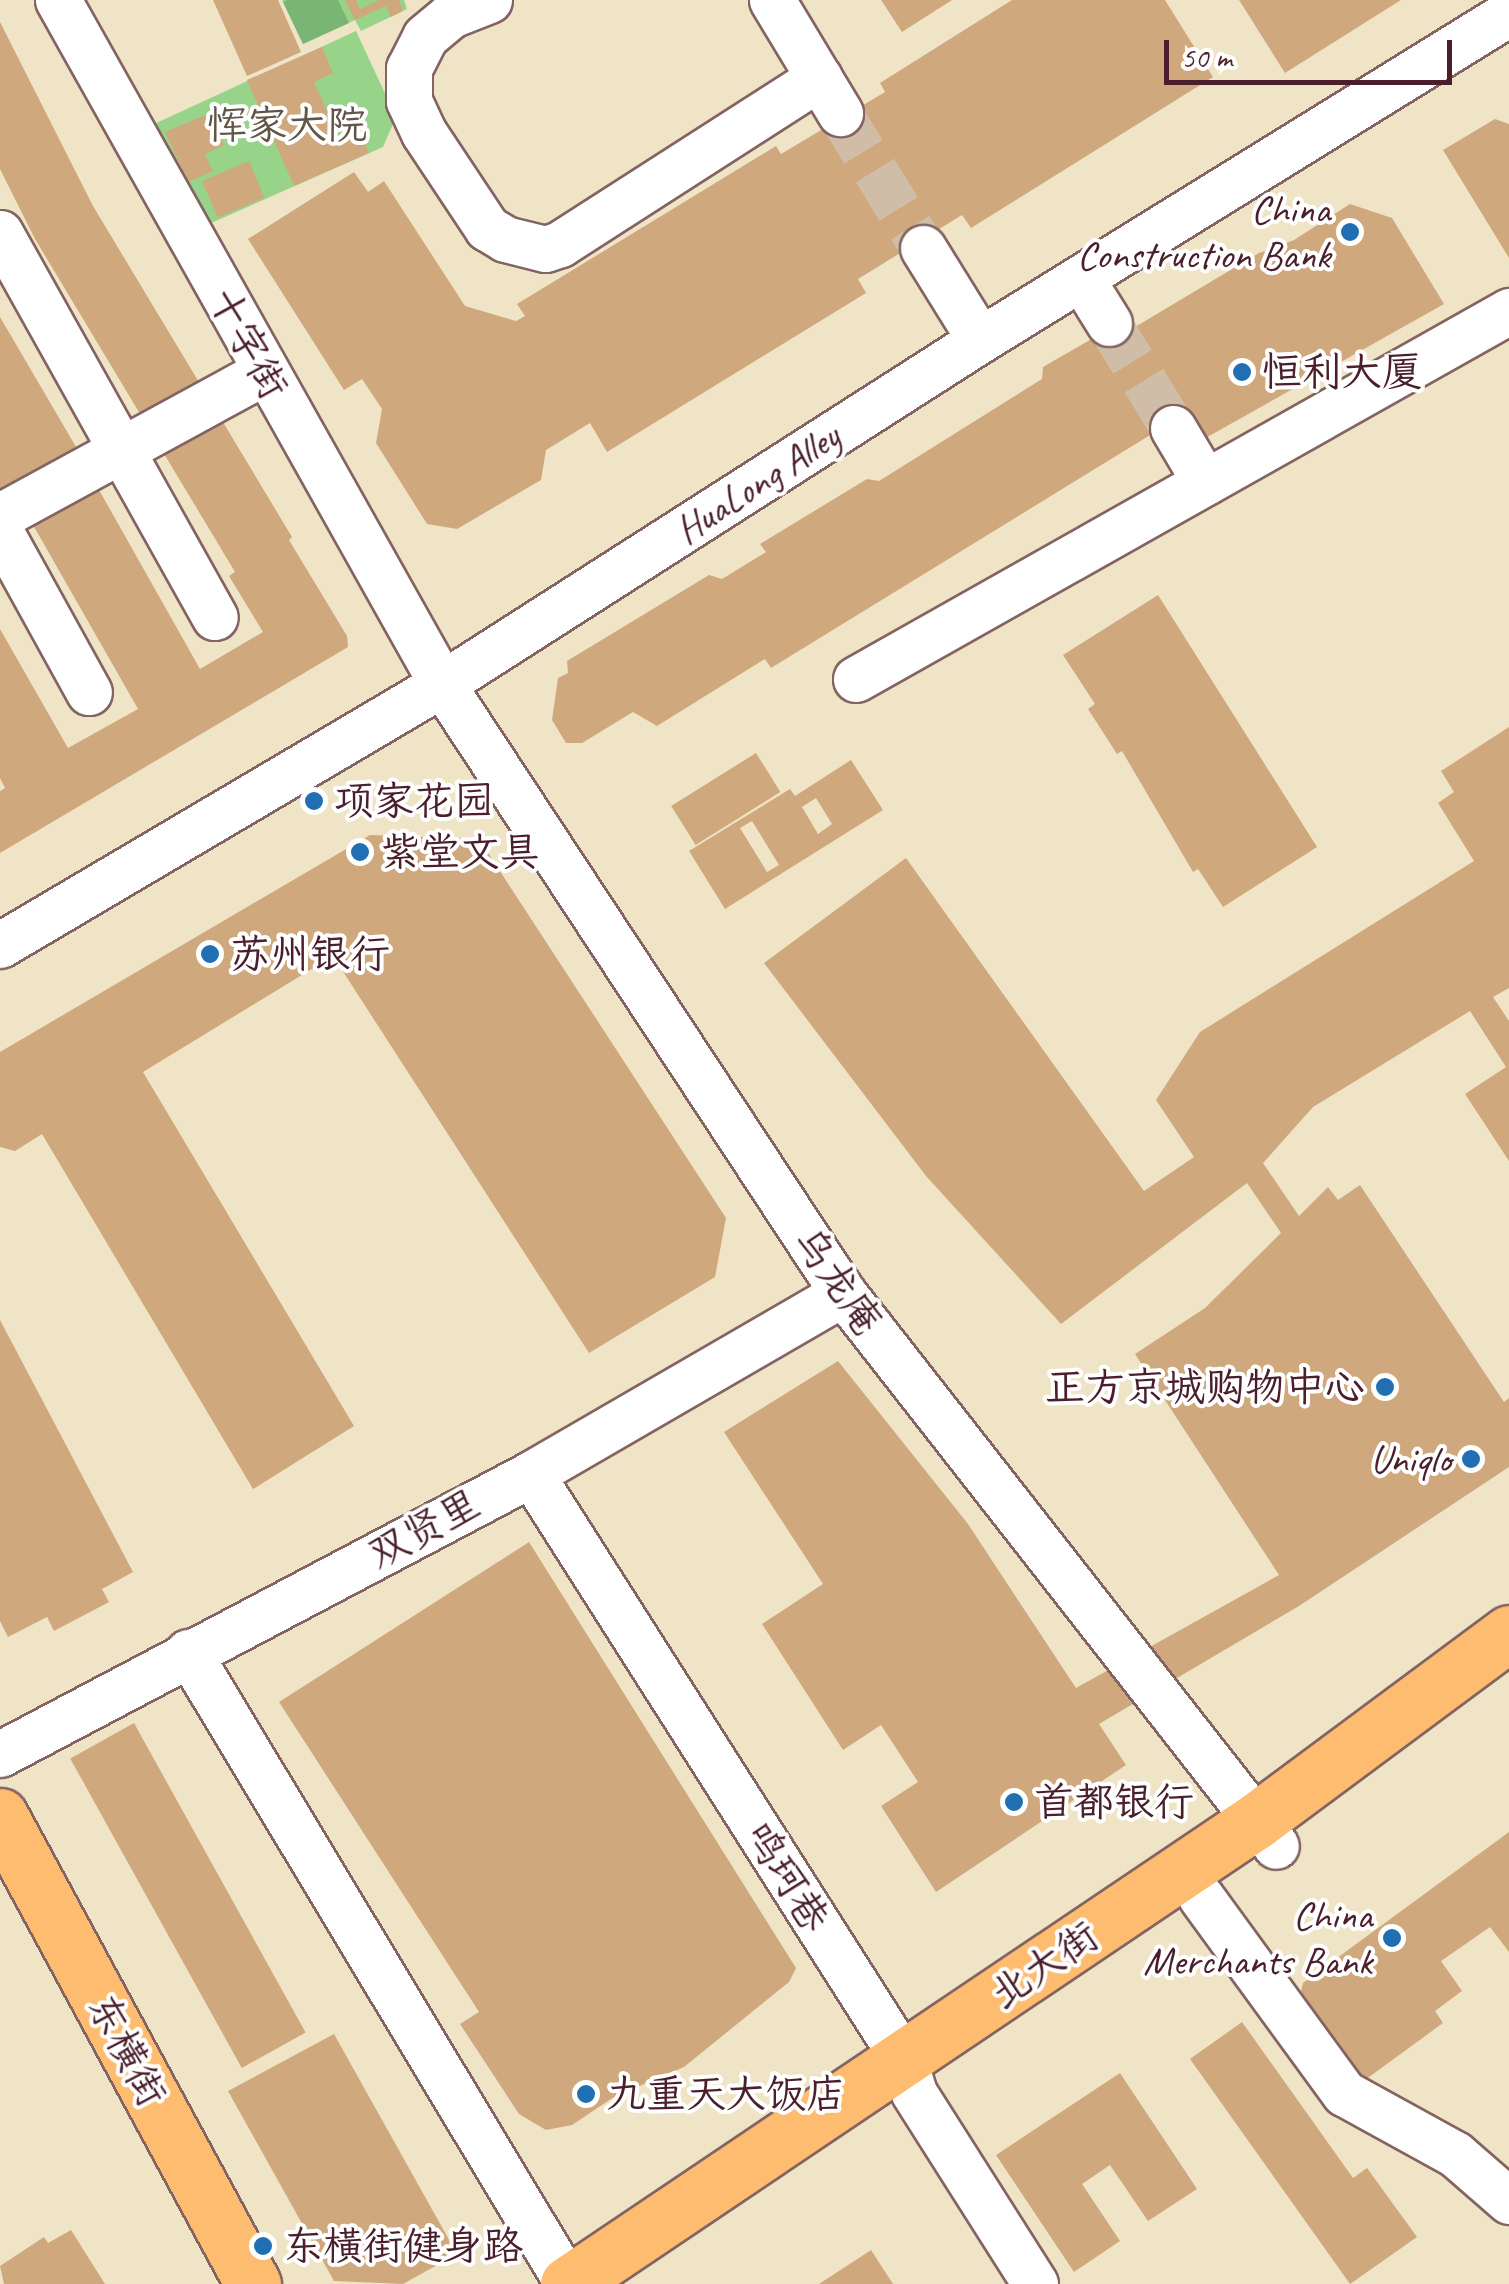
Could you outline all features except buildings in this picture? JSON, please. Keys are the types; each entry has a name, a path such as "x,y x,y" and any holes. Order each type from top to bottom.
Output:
{"main road":[{"name":"北大街","path":"568,2284 1202,1897 1266,1833 1509,1632"},
{"name":"北大街","path":"628,2284 909,2077 1266,1833 1509,1674"},
{"name":"东横街","path":"0,1816 253,2284"},
{"name":"东横街","path":"0,1878 220,2284"}],"street":[{"name":"十字街","path":"58,0 442,684"},
{"path":"489,0 451,15 425,37 409,68 410,102 424,133 487,228 504,239 545,248 560,244 830,96 772,0"},
{"name":"HuaLong Alley","path":"0,945 442,684 980,340 1509,12"},
{"path":"0,233 216,617"},
{"path":"924,248 980,340"},
{"path":"1081,278 1108,323"},
{"path":"856,679 1509,310"},
{"path":"0,516 264,372"},
{"path":"1172,428 1205,482"},
{"path":"0,531 89,692"},
{"name":"乌龙庵","path":"442,684 843,1293 1266,1833"},
{"name":"双贤里","path":"0,1754 530,1474 843,1293"},
{"name":"鸣珂巷","path":"530,1474 1035,2284"},
{"path":"188,1652 568,2284"},
{"path":"1202,1897 1344,2093 1455,2154 1509,2201"}],"green space":[{"path":"282,0 404,0 407,9 361,31 355,20 303,44"},
{"path":"338,0 349,23 303,44 283,2"},
{"name":"恽家大院","path":"356,31 396,117 383,147 209,224 152,125"}],"tunnel":[{"path":"840,113 923,248"},
{"path":"1109,323 1173,428"}],"place":[{"name":"China Construction Bank","path":"1350,232"},
{"name":"恒利大厦","path":"1242,372"},
{"name":"项家花园","path":"314,801"},
{"name":"紫堂文具","path":"360,852"},
{"name":"苏州银行","path":"210,954"},
{"name":"正方京城购物中心","path":"1385,1387"},
{"name":"Uniqlo","path":"1471,1459"},
{"name":"首都银行","path":"1014,1802"},
{"name":"China Merchants Bank","path":"1392,1938"},
{"name":"九重天大饭店","path":"586,2094"},
{"name":"东横街健身路","path":"263,2246"}]}
